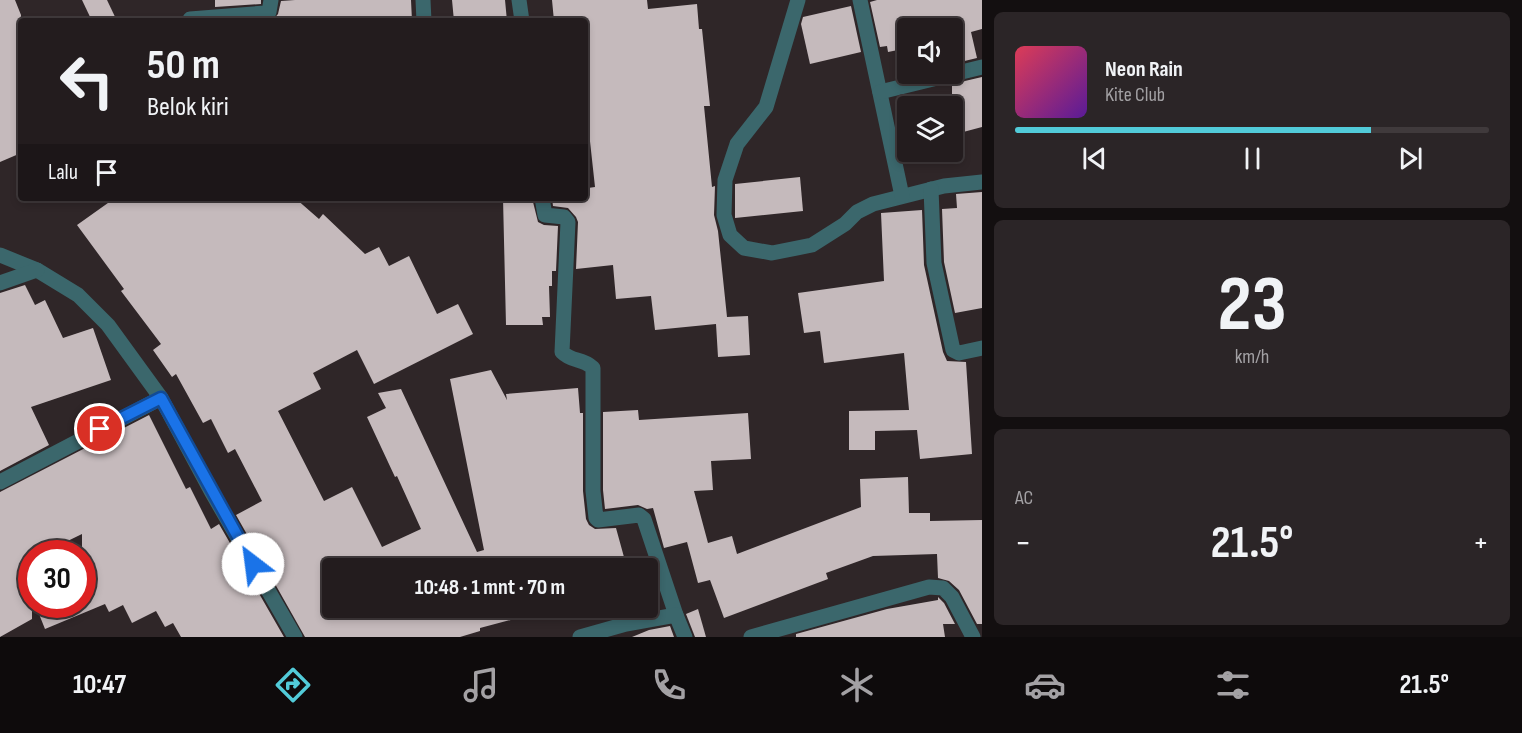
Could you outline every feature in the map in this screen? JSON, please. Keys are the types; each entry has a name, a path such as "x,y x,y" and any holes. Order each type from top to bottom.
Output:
{"street":[{"path":"205,18 265,14 269,12 271,0"},
{"path":"423,0 424,18"},
{"path":"519,0 522,18"},
{"path":"798,0 766,107 737,144 725,180 724,215 730,235 744,248 772,253 812,245 845,224 857,212 873,204 931,189 982,182"},
{"path":"860,0 902,196"},
{"path":"880,92 982,67"},
{"path":"931,189 934,263 953,350 959,353 982,348"},
{"path":"543,201 545,215 564,217 568,222 562,352 569,359 586,362 593,368 593,491 596,518 598,520 639,515 644,519 685,637"},
{"path":"0,255 37,270 78,295 108,325 161,398 211,491 295,637"},
{"path":"0,283 37,270"},
{"path":"0,482 161,398"},
{"path":"751,637 929,587 943,588 952,597 972,637"},
{"path":"580,637 626,624 676,615"}],"building":[{"path":"0,0 15,0 21,15 21,18 18,18 18,154 0,162"},
{"path":"82,0 107,0 116,18 91,18"},
{"path":"215,0 261,0 261,4 215,7"},
{"path":"411,0 412,18 275,18 281,1"},
{"path":"452,0 505,0 507,18 454,18"},
{"path":"552,0 647,0 648,9 697,4 710,106 704,106 712,187 715,186 714,215 718,231 727,317 748,316 750,355 718,357 716,324 655,330 651,296 616,299 613,265 576,269 578,222 568,208 553,206 552,201 588,201 588,188 595,187 588,123 588,18 554,18"},
{"path":"877,0 982,0 982,29 971,32 977,58 963,61 963,18 897,18 897,50 888,52 887,46 880,47 870,2"},
{"path":"851,6 861,52 810,64 801,24 803,17"},
{"path":"982,77 982,127 963,132 963,96 952,96 952,84 963,84 963,81"},
{"path":"800,177 803,211 735,218 735,184"},
{"path":"982,192 982,308 955,313 944,262 942,209 957,208 956,194"},
{"path":"111,201 298,201 319,219 323,214 365,254 379,247 389,266 409,256 437,314 458,304 473,334 374,384 357,350 313,373 321,389 278,411 324,501 352,487 382,547 421,529 367,417 386,408 378,393 401,389 477,552 484,550 450,379 491,370 507,400 506,394 578,388 580,413 583,413 583,491 586,519 595,529 616,528 624,558 322,558 322,618 518,618 480,628 480,631 460,637 305,637 236,515 262,501 235,449 228,453 211,419 203,423 176,374 172,377 153,350 161,344 121,291 124,289 77,225"},
{"path":"503,201 533,201 538,222 558,226 556,271 552,271 552,286 549,286 550,317 542,317 543,325 506,325"},
{"path":"922,210 924,265 943,352 947,361 966,362 972,454 920,459 917,430 875,431 875,450 849,450 849,411 909,410 904,353 824,363 820,331 804,333 798,293 884,281 881,213"},
{"path":"25,285 35,305 45,300 63,338 93,328 111,380 31,407 49,445 0,471 0,293"},
{"path":"638,410 639,420 748,413 751,459 711,461 713,490 694,491 708,543 732,536 737,554 861,507 860,479 908,477 909,513 930,513 930,521 982,520 982,624 977,624 959,590 949,581 938,578 937,554 873,556 826,573 828,579 724,618 710,580 698,583 687,542 664,548 653,508 647,509 638,505 605,509 603,412"},
{"path":"149,415 186,489 190,487 211,529 219,524 284,637 181,637 173,623 165,627 156,611 132,623 123,605 109,612 105,604 96,608 96,540 82,540 82,534 70,540 18,540 18,618 32,619 0,637 0,492"},
{"path":"938,597 944,603 955,624 943,624 945,637 796,637 796,634 887,609 938,600"},
{"path":"698,609 706,637 695,637 686,614"},
{"path":"41,618 71,618 45,629"},
{"path":"670,626 674,637 632,637 649,630"}],"route":[{"path":"100,429 161,398 253,564"}]}
